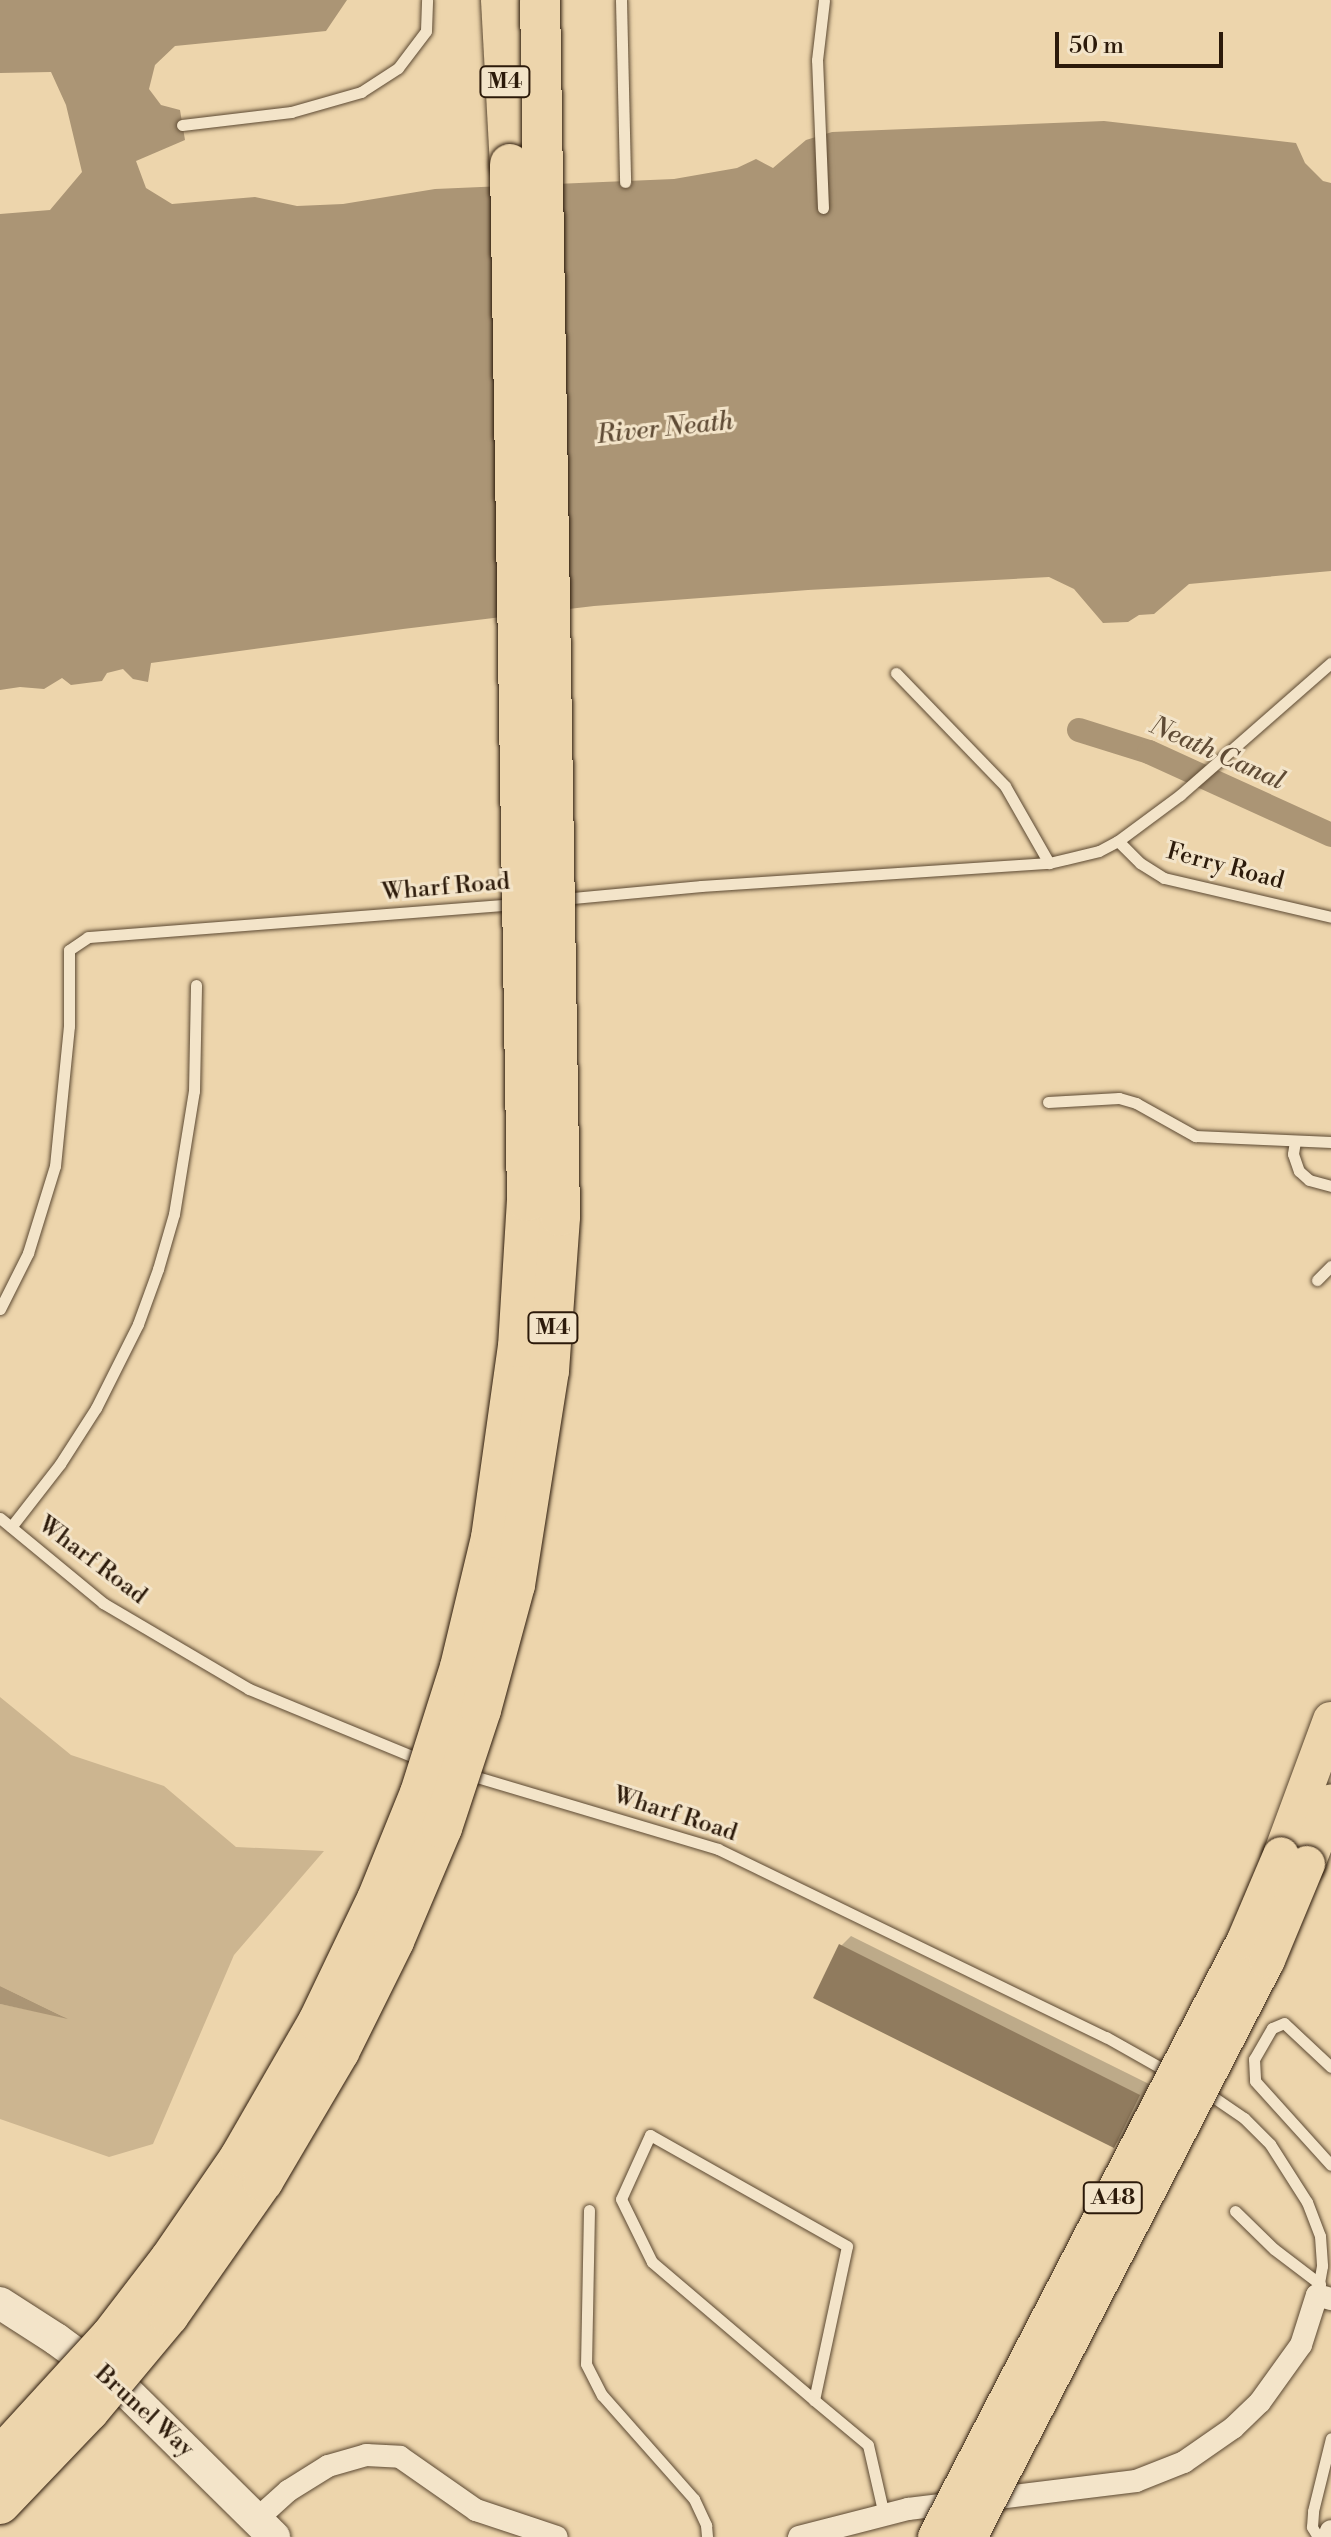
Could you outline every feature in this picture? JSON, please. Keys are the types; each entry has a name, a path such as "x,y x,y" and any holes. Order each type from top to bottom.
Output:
{"highway":[{"name":"M4","path":"0,2457 111,2336 178,2248 249,2143 318,2022 377,1899 420,1793 460,1667 491,1538 518,1347 527,1201 510,164 504,0"},
{"name":"M4","path":"0,2504 89,2411 169,2315 263,2181 339,2052 394,1941 442,1828 481,1710 515,1585 548,1387 560,1216 540,0"}],"main road":[{"name":"A48","path":"969,2537 1267,1960 1331,1720"},
{"name":"A48","path":"936,2537 1245,1940 1331,1802"}],"street":[{"path":"799,2537 884,2515 1136,2481 1184,2462 1233,2428 1283,2374 1301,2345 1323,2293"},
{"name":"Brunel Way","path":"0,2303 124,2389 266,2528"},
{"path":"266,2528 288,2491 328,2466 366,2455 400,2457 476,2510 557,2537"}],"lane":[{"path":"182,125 291,112 361,92 398,68 426,31 427,0"},
{"path":"621,0 625,182"},
{"path":"823,208 817,60 824,0"},
{"path":"548,901 701,886 1049,863 1099,851 1118,841 1180,795 1331,663"},
{"path":"896,673 1005,786 1049,863"},
{"name":"Ferry Road","path":"1118,841 1140,863 1164,878 1331,917"},
{"name":"Wharf Road","path":"0,1309 28,1253 55,1166 69,1026 69,950 88,937 532,902"},
{"path":"11,1527 60,1464 103,1395 138,1324 158,1269 174,1214 194,1091 196,985"},
{"path":"1048,1102 1119,1098 1136,1103 1195,1136 1331,1142"},
{"path":"1295,1141 1293,1154 1299,1171 1309,1180 1331,1186"},
{"path":"1317,1280 1331,1266"},
{"name":"Wharf Road","path":"0,1518 103,1603 249,1689 426,1762 718,1849 1106,2037 1207,2092 1244,2118 1270,2144 1307,2202 1320,2236 1323,2293"},
{"path":"1329,2159 1255,2081 1254,2059 1272,2028 1284,2023 1331,2067"},
{"path":"814,2400 847,2246 650,2135 621,2199 652,2262 814,2400 868,2445 884,2515"},
{"path":"589,2210 586,2364 602,2395 694,2499 706,2525 707,2537"},
{"path":"1235,2211 1323,2293"},
{"path":"1324,2535 1312,2527 1313,2511 1331,2438"}],"shaded area":[{"path":"0,1697 71,1755 164,1786 236,1847 324,1851 234,1955 153,2144 109,2157 0,2119 0,2004 64,2017 0,1986"}],"water":[{"name":"River Neath","path":"0,0 347,0 326,31 175,46 155,65 149,89 161,105 180,110 185,140 136,161 146,188 172,204 255,197 297,206 343,204 435,189 674,179 737,168 756,159 773,168 806,140 832,132 1104,121 1296,143 1305,163 1323,181 1331,183 1331,571 1189,584 1154,614 1139,615 1128,622 1103,623 1074,589 1049,577 808,590 594,606 403,629 151,663 148,682 133,679 123,669 107,673 102,681 71,685 62,678 44,689 20,687 0,690 0,214 50,210 82,172 66,105 51,72 0,73"},
{"path":"0,1986 68,2019 0,2004"}],"building":[{"path":"839,1944 1140,2095 1114,2148 813,1998"}],"waterway":[{"name":"Neath Canal","path":"1079,730 1149,752 1331,835"}]}
